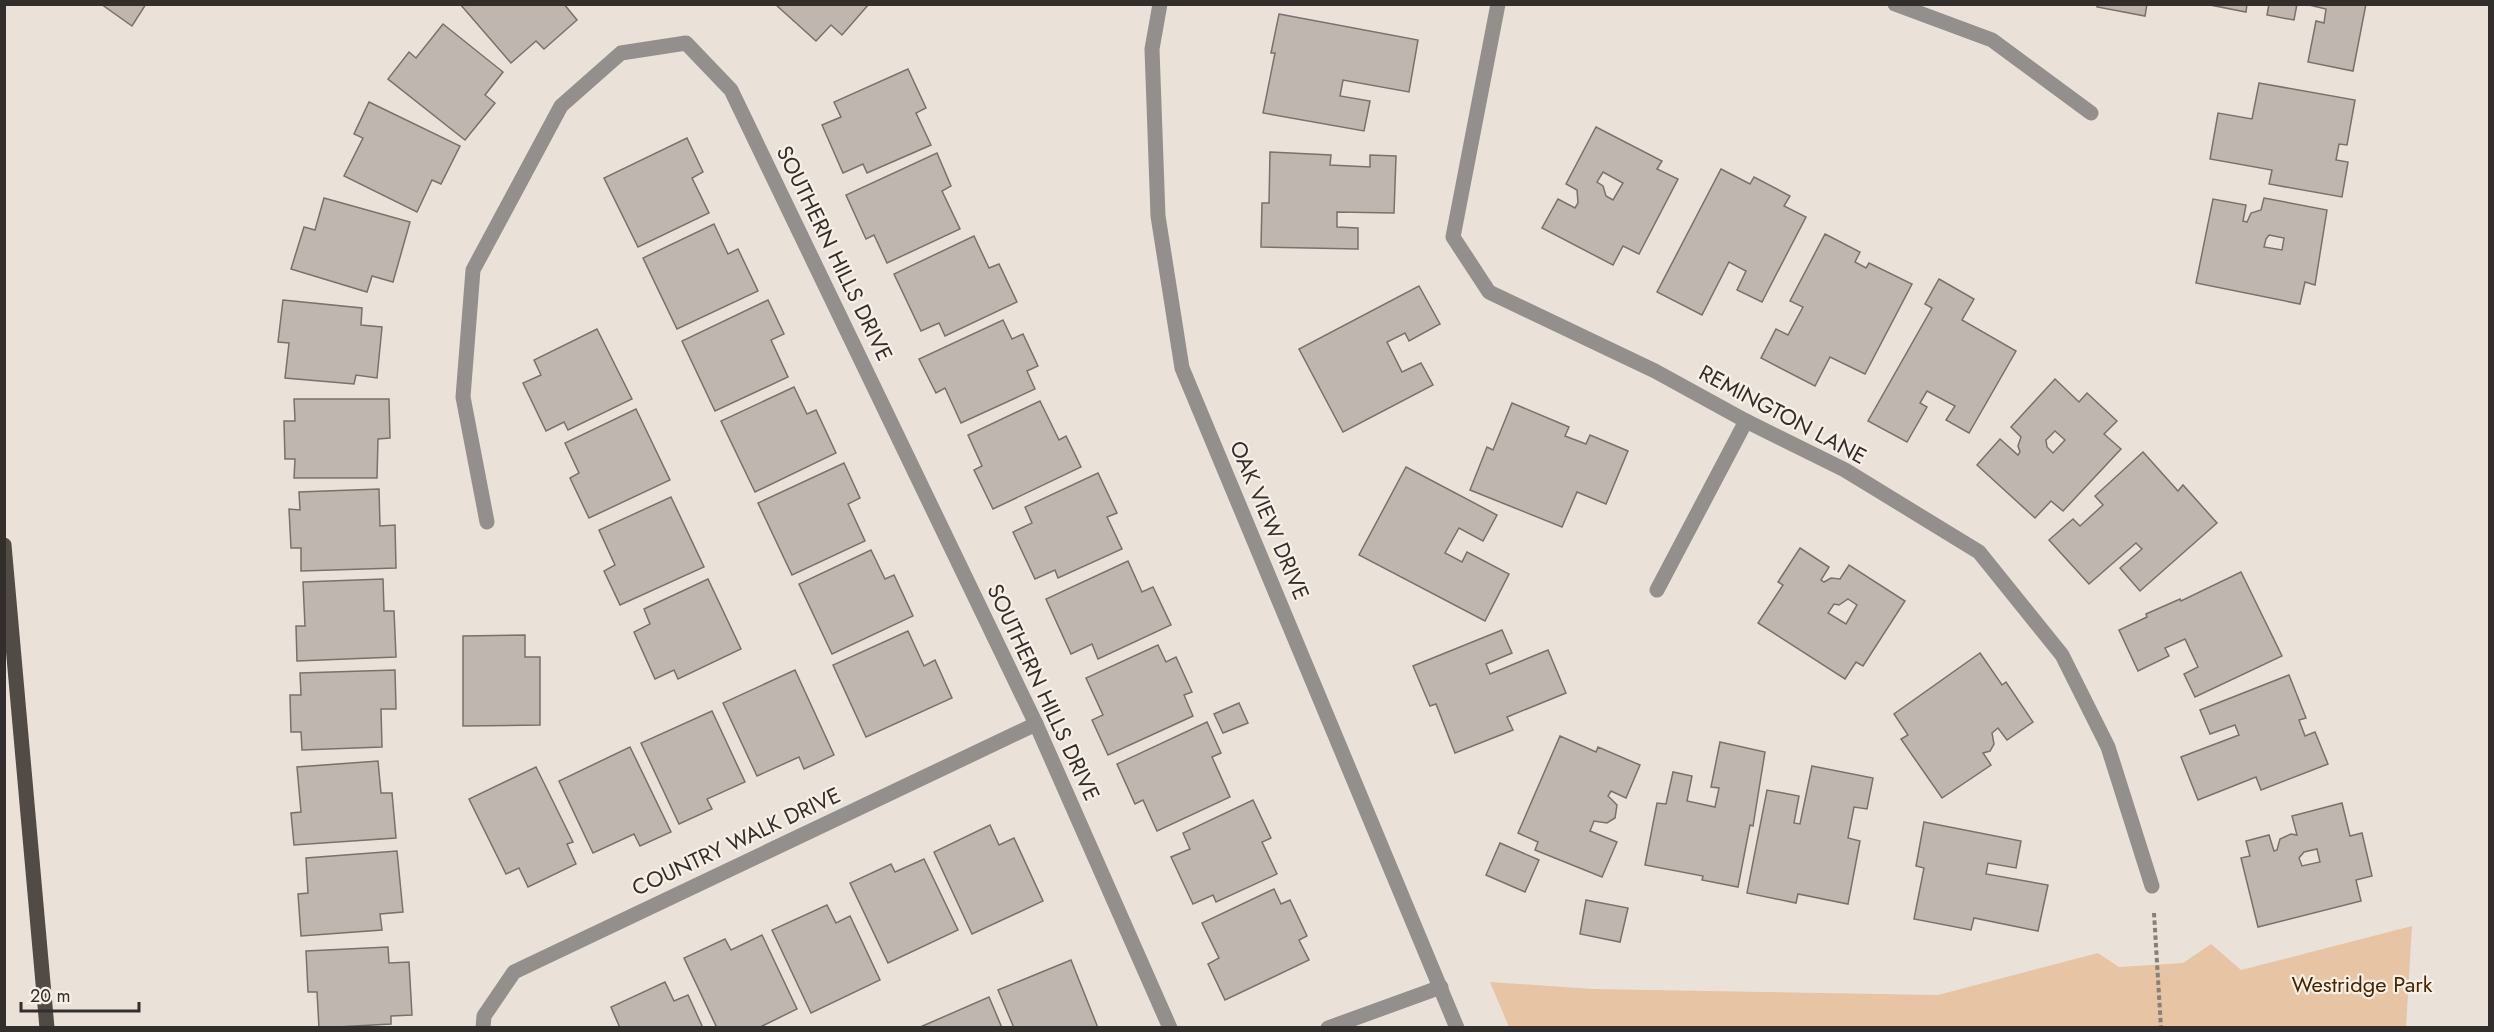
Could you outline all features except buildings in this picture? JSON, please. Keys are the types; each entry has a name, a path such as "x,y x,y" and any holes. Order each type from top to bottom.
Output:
{"main road":[{"path":"4,545 46,1028"}],"street":[{"name":"OAK VIEW DRIVE","path":"1160,4 1152,49 1158,216 1182,368 1457,1028"},
{"name":"REMINGTON LANE","path":"1498,4 1453,237 1489,292 1655,371 1746,421 1845,470 1979,552 2062,655 2108,747 2152,886"},
{"path":"1896,4 1992,40 2091,113"},
{"name":"SOUTHERN HILLS DRIVE","path":"487,522 464,397 473,270 561,106 621,53 686,43 731,90 1036,724 1170,1028"},
{"path":"1657,590 1746,421"},
{"name":"COUNTRY WALK DRIVE","path":"483,1028 484,1016 514,972 1036,724"},
{"path":"1328,1028 1441,987"}],"path":[{"path":"2152,886 2161,1028"}],"green space":[{"name":"Westridge Park","path":"2412,926 2406,1027 1509,1027 1490,982 1593,989 1938,995 2098,953 2119,967 2183,963 2211,944 2241,970"}]}
